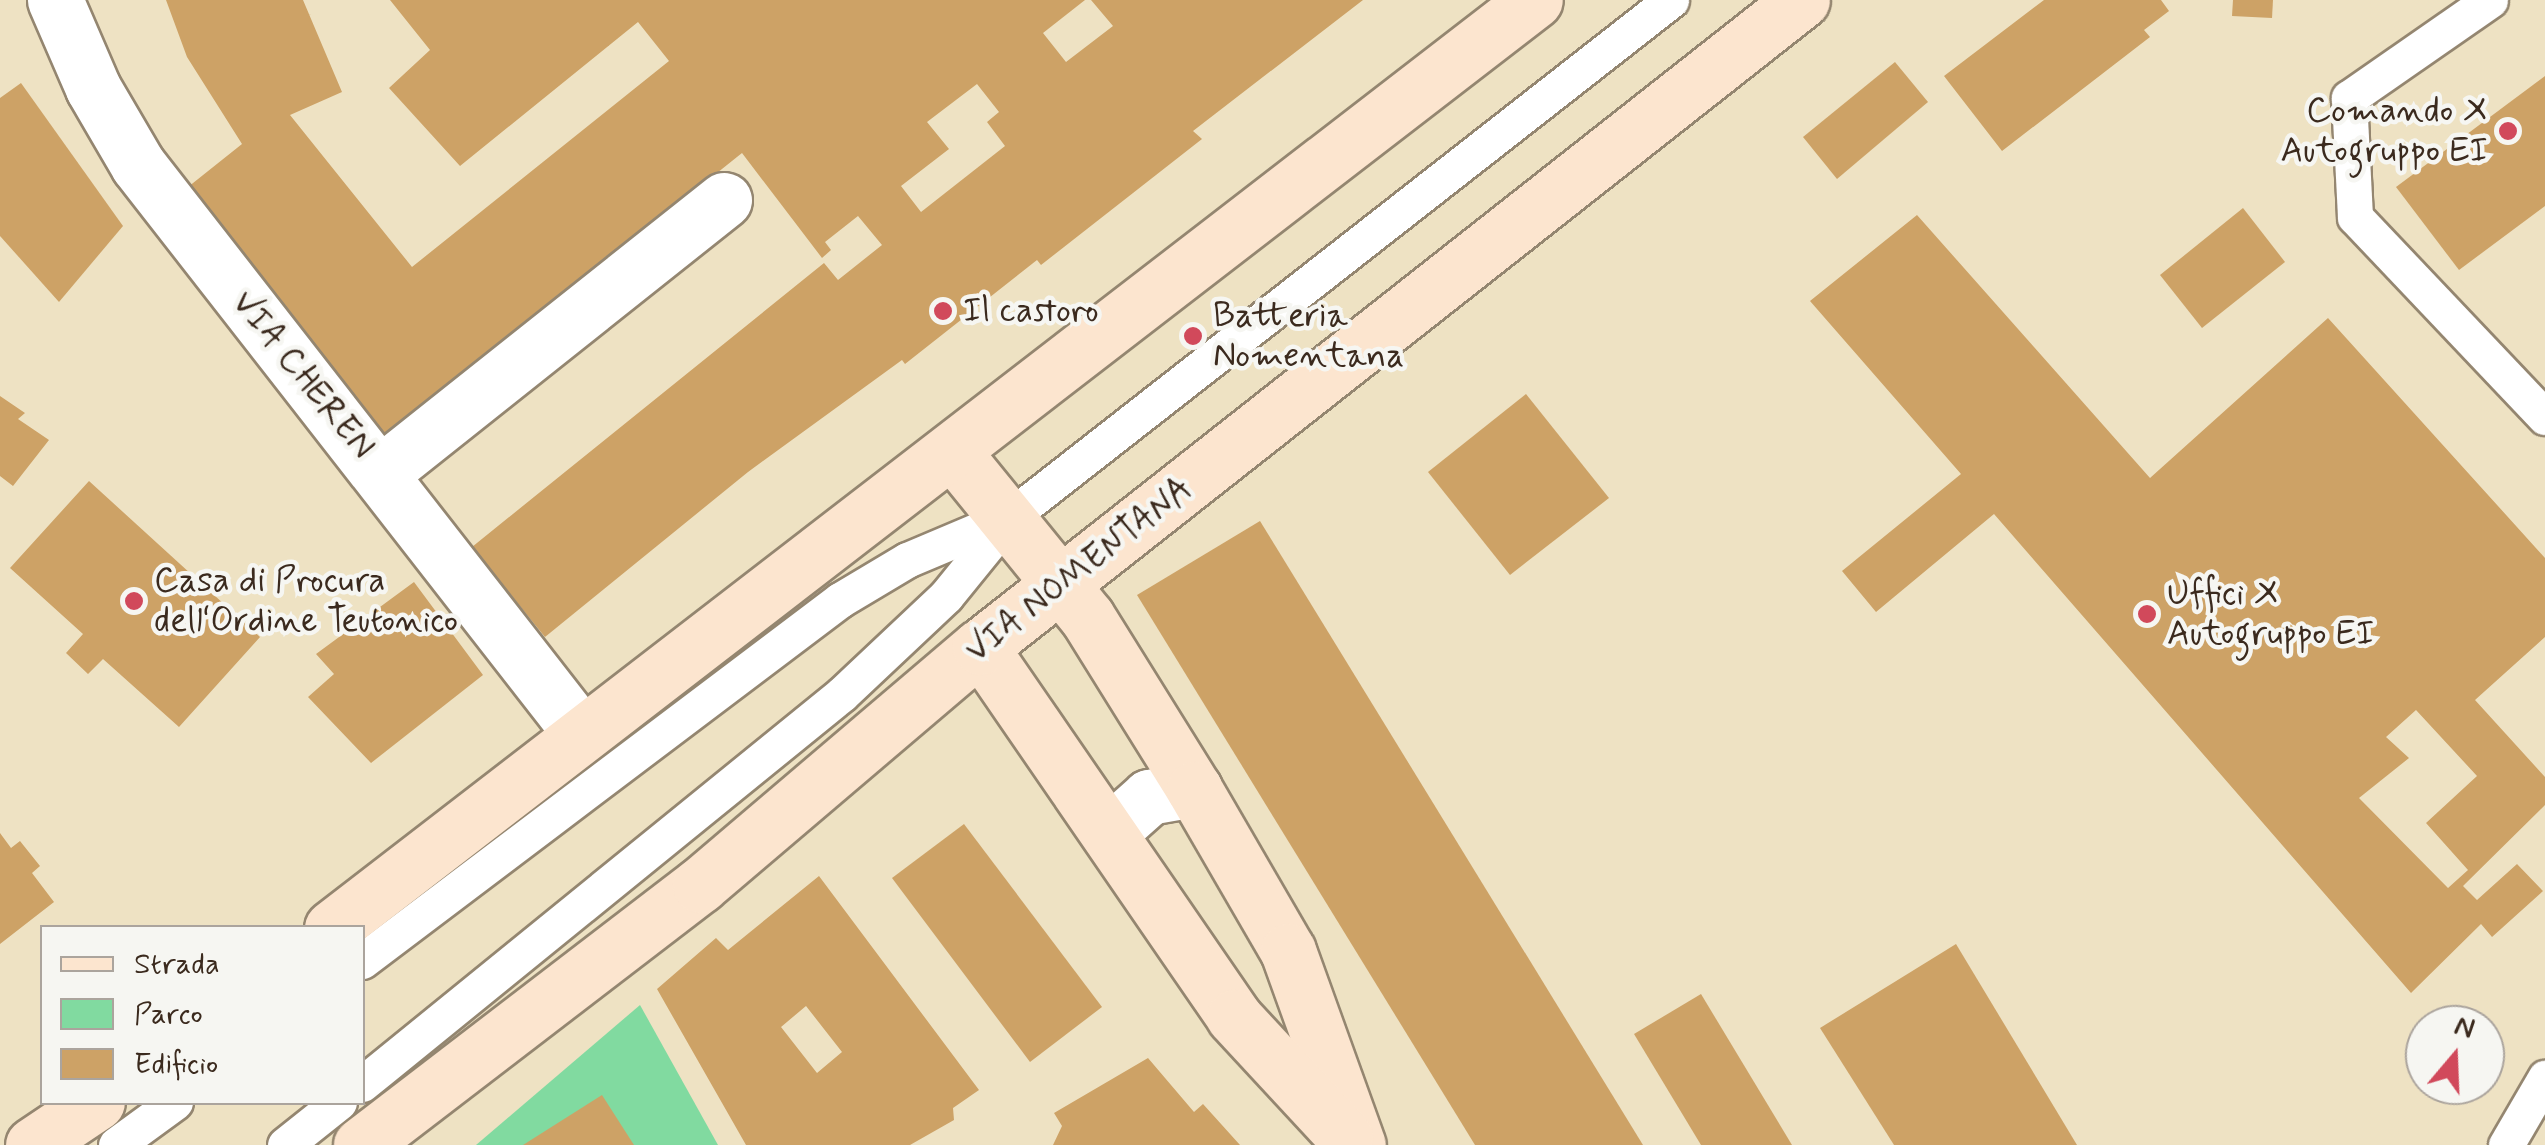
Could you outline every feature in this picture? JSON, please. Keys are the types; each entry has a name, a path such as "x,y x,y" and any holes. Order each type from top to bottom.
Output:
{"main road":[{"path":"336,925 580,732 952,451 1535,0"},
{"name":"VIA NOMENTANA","path":"361,1145 700,885 980,647 1802,0"},
{"path":"952,451 1011,516 1062,583 1194,789 1288,951 1355,1145"},
{"path":"980,647 1112,830 1234,1017 1355,1145"},
{"path":"33,1145 93,1105"}],"street":[{"name":"VIA CHEREN","path":"55,0 93,88 138,165 382,472 580,732"},
{"path":"382,472 724,200"},
{"path":"1112,830 1149,797 1194,789"}],"lane":[{"name":"VIA NOMENTANA","path":"365,1082 842,694 946,596 1011,516 1670,0"},
{"path":"2490,0 2349,98 2355,217 2545,418"},
{"name":"VIA NOMENTANA","path":"365,958 840,600 922,553 1011,516"},
{"path":"2506,1145 2545,1078"},
{"path":"116,1145 171,1105"},
{"path":"286,1145 335,1105"}],"green space":[{"path":"640,1005 718,1145 476,1145"}],"building":[{"path":"166,0 303,0 342,92 290,115 412,267 669,61 638,22 460,166 389,88 430,50 390,0 1085,0 1043,33 1066,62 1113,26 1091,0 1363,0 1193,131 1202,139 1041,265 1037,260 905,364 902,360 748,472 545,637 472,547 824,263 838,280 882,245 858,216 825,242 831,250 822,258 742,153 384,439 183,191 242,144 187,57","holes":["977,84 999,112 987,122 1005,146 921,212 901,186 949,149 927,122"]},
{"path":"2044,0 2161,0 2169,11 2144,30 2150,37 2002,151 1944,76"},
{"path":"2233,0 2273,0 2272,18 2232,16"},
{"path":"1895,62 1928,102 1837,179 1803,137"},
{"name":"Comando X Autogruppo EI","path":"2545,76 2545,206 2459,270 2396,187"},
{"path":"21,83 123,226 59,302 0,236 0,98"},
{"path":"2243,208 2285,262 2202,328 2160,275"},
{"path":"1917,215 2150,478 2328,318 2545,558 2545,637 2475,700 2545,777 2545,805 2463,886 2477,900 2517,864 2543,891 2492,937 2481,924 2411,993 1994,514 1876,612 1842,571 1961,474 1810,301","holes":["2416,710 2477,776 2426,823 2468,870 2448,888 2359,798 2409,758 2386,737"]},
{"path":"1526,394 1609,498 1510,575 1428,472"},
{"path":"0,396 25,413 18,419 49,440 13,486 0,476"},
{"name":"Casa di Procura dell‘Ordine Teutonico","path":"89,481 260,637 179,727 103,659 88,674 66,653 83,634 10,568"},
{"path":"1260,521 1643,1145 1475,1145 1137,595"},
{"path":"414,582 483,675 371,763 308,697 334,674 316,654"},
{"path":"964,824 1102,1007 1030,1062 892,878"},
{"path":"0,833 11,848 20,841 40,866 32,873 54,902 0,944"},
{"path":"819,876 979,1090 953,1108 954,1120 910,1145 746,1145 657,989 716,938 728,950","holes":["806,1006 842,1052 817,1073 781,1027"]},
{"path":"1956,944 2077,1145 1894,1145 1820,1028"},
{"path":"1701,994 1792,1145 1701,1145 1634,1034"},
{"path":"1148,1058 1194,1112 1203,1104 1240,1145 1053,1145 1062,1126 1054,1113"},
{"path":"602,1095 634,1145 523,1145"}],"place":[{"name":"Comando X Autogruppo EI","path":"2508,131"},
{"name":"Il castoro","path":"943,311"},
{"name":"Batteria Nomentana","path":"1193,336"},
{"name":"Casa di Procura dell‘Ordine Teutonico","path":"134,601"},
{"name":"Uffici X Autogruppo EI","path":"2147,614"}]}
